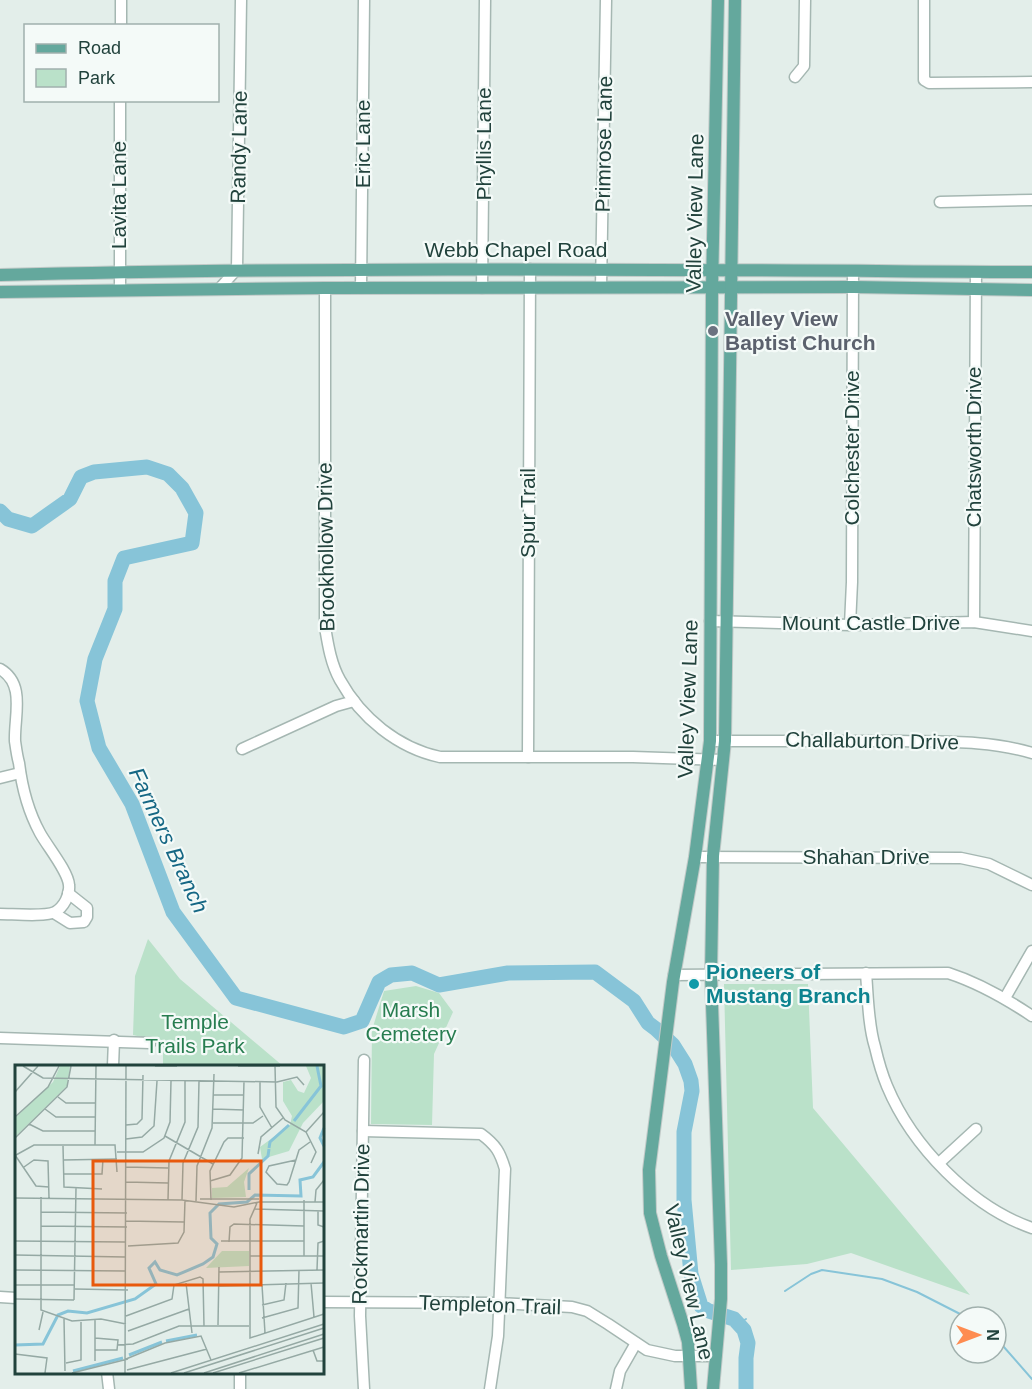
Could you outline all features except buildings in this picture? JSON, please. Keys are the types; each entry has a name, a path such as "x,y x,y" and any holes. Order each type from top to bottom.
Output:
{"main road":[{"name":"Valley View Lane","path":"691,1389 688,1342 650,1213 649,1162 674,975 695,857 710,741 712,288 717,0"},
{"name":"Valley View Lane","path":"712,1389 721,1299 711,975 713,856 725,741 735,0"},
{"path":"716,125 732,125"},
{"name":"Webb Chapel Road","path":"0,275 237,269 603,268 1032,272"},
{"name":"Webb Chapel Road","path":"0,292 220,288 601,287 1032,290"}],"street":[{"path":"121,0 121,24"},
{"name":"Randy Lane","path":"237,269 241,0"},
{"name":"Eric Lane","path":"361,288 364,0"},
{"name":"Phyllis Lane","path":"482,288 485,0"},
{"name":"Primrose Lane","path":"601,287 606,0"},
{"path":"795,77 804,66 805,0"},
{"path":"924,0 924,80 929,83 1032,82"},
{"name":"Lavita Lane","path":"120,102 120,290"},
{"path":"940,202 1032,200"},
{"path":"220,288 237,269"},
{"name":"Spur Trail","path":"528,757 530,269"},
{"name":"Colchester Drive","path":"850,625 852,271"},
{"name":"Chatsworth Drive","path":"974,622 976,272"},
{"name":"Brookhollow Drive","path":"325,288 325,627 334,667 354,701 382,730 414,750 425,754 455,758 633,757 723,760"},
{"name":"Mount Castle Drive","path":"710,621 850,625 974,622 1032,631"},
{"path":"0,669 6,673 16,688 18,699 15,741 25,801 39,831 67,877 69,885 68,893 58,910"},
{"path":"242,749 336,706 354,701"},
{"name":"Challaburton Drive","path":"710,741 979,742 1032,753"},
{"path":"0,778 20,773"},
{"name":"Shahan Drive","path":"695,857 961,858 989,864 1032,885"},
{"path":"58,910 70,923 84,922 87,908 68,893"},
{"path":"0,914 58,910"},
{"path":"1005,998 1032,951"},
{"path":"674,975 948,973 971,981 1005,998 1032,1016"},
{"path":"866,974 874,1044 887,1087 916,1135 939,1163 973,1196 1002,1214 1032,1228"},
{"path":"0,1038 150,1042"},
{"path":"113,1065 114,1040"},
{"name":"Rockmartin Drive","path":"364,1060 361,1302 364,1389"},
{"path":"939,1163 976,1129"},
{"path":"363,1131 482,1134 494,1144 501,1156 505,1169 498,1336 490,1389"},
{"path":"0,1297 15,1298"},
{"name":"Templeton Trail","path":"324,1302 498,1303 572,1307 587,1311 608,1323 647,1350 664,1355 716,1356"},
{"path":"616,1389 620,1371 636,1343"},
{"path":"107,1374 109,1389"}],"green space":[{"name":"Temple Trails Park","path":"148,939 180,979 282,1065 163,1065 163,1042 133,1035 135,976"},
{"path":"724,984 808,984 813,1108 970,1295 851,1253 807,1264 731,1270"},
{"name":"Marsh Cemetery","path":"416,986 439,993 453,1012 434,1054 432,1125 371,1124 372,1030 384,991"}],"waterway":[{"name":"Farmers Branch","path":"0,511 8,519 32,526 70,499 81,477 94,472 147,467 168,474 182,488 196,513 192,543 124,558 115,581 115,609 95,659 87,701 99,748 132,804 173,912 236,998 344,1027 362,1021 379,982 391,975 412,973 439,985 508,973 595,972 634,1001 648,1023 673,1045 685,1064 692,1091 684,1132 684,1200 691,1274 701,1306 734,1319 744,1330 748,1343 746,1389"},
{"path":"785,1291 811,1274 822,1270 882,1279 917,1292 948,1308"},
{"path":"739,1323 746,1319"},
{"path":"1008,1352 1032,1379"}],"place":[{"name":"Valley View Baptist Church","path":"713,331"},
{"name":"Pioneers of Mustang Branch","path":"694,984"}]}
